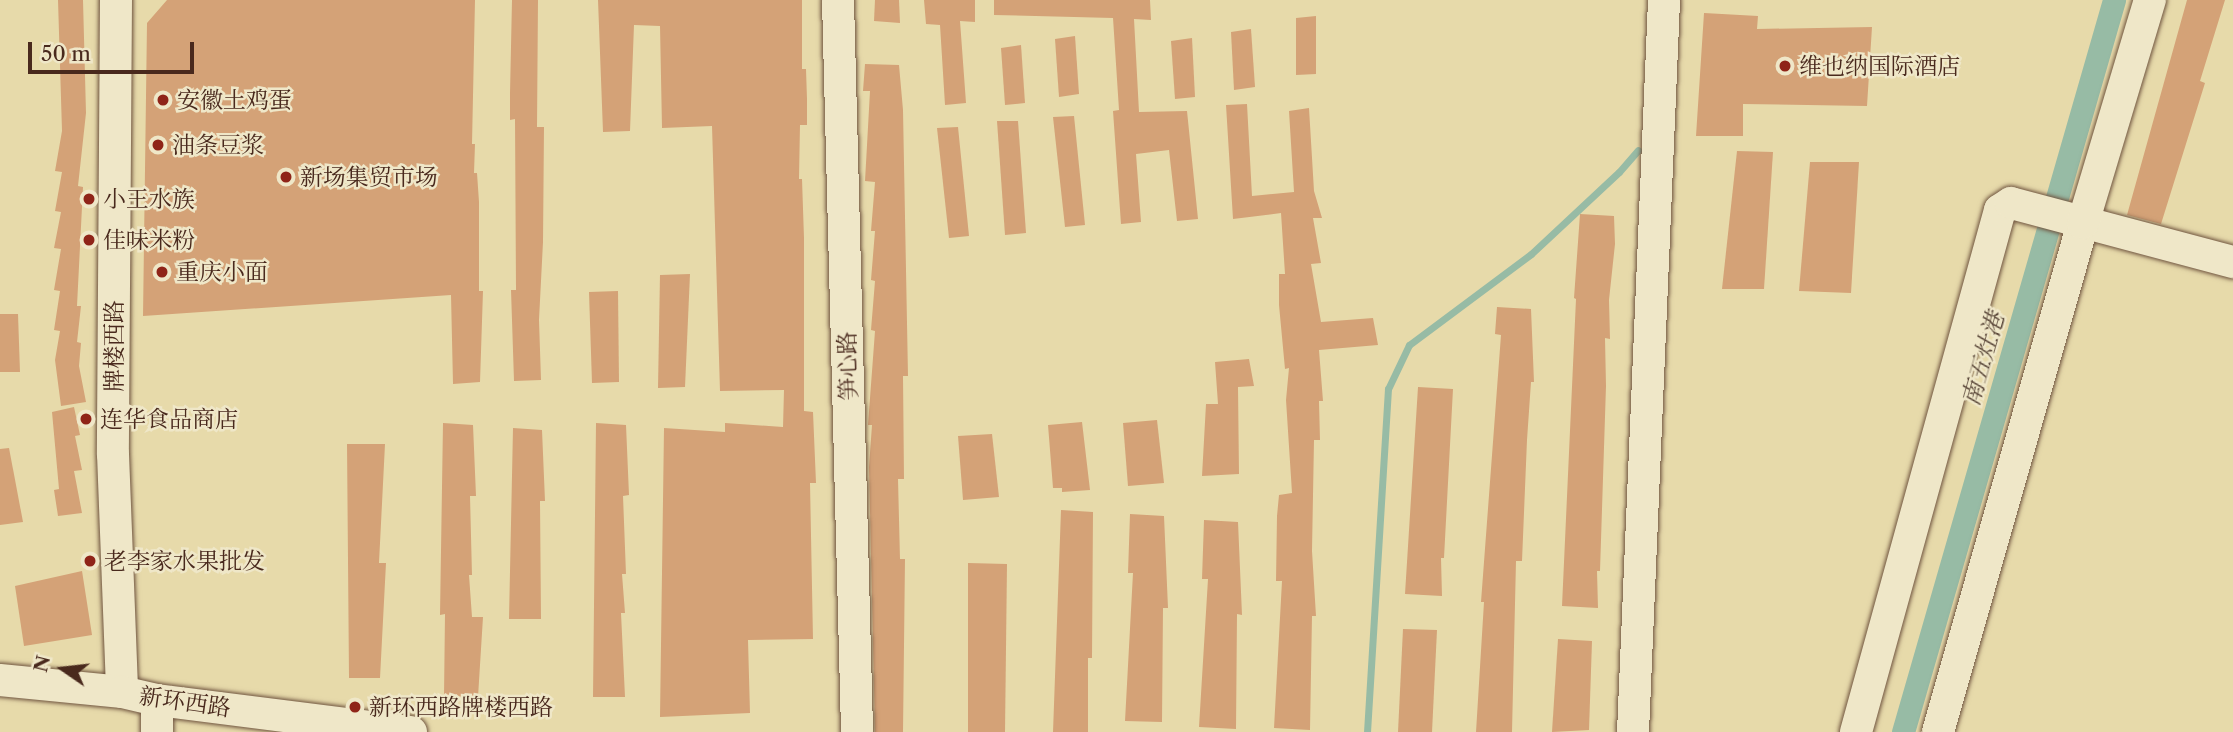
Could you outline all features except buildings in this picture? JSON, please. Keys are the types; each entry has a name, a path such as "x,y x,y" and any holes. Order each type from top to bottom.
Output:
{"street":[{"name":"牌楼西路","path":"116,0 113,454 122,692"},
{"name":"笋心路","path":"838,0 857,732"},
{"path":"1633,732 1664,0"},
{"path":"1938,732 2083,223 2150,0"},
{"path":"1856,732 2000,210 2011,203 2233,262"},
{"name":"新环西路","path":"0,680 122,692 157,700 411,732"},
{"path":"157,700 157,732"}],"waterway":[{"name":"南五灶港","path":"1903,732 2114,0"},
{"path":"1367,732 1388,389 1409,345 1531,254 1619,172 1638,150"}],"place":[{"name":"维也纳国际酒店","path":"1785,66"},
{"name":"安徽土鸡蛋","path":"163,100"},
{"name":"油条豆浆","path":"158,145"},
{"name":"新场集贸市场","path":"286,177"},
{"name":"小王水族","path":"89,199"},
{"name":"佳味米粉","path":"89,240"},
{"name":"重庆小面","path":"162,272"},
{"name":"连华食品商店","path":"86,419"},
{"name":"老李家水果批发","path":"90,561"},
{"name":"新环西路牌楼西路","path":"355,707"}]}
